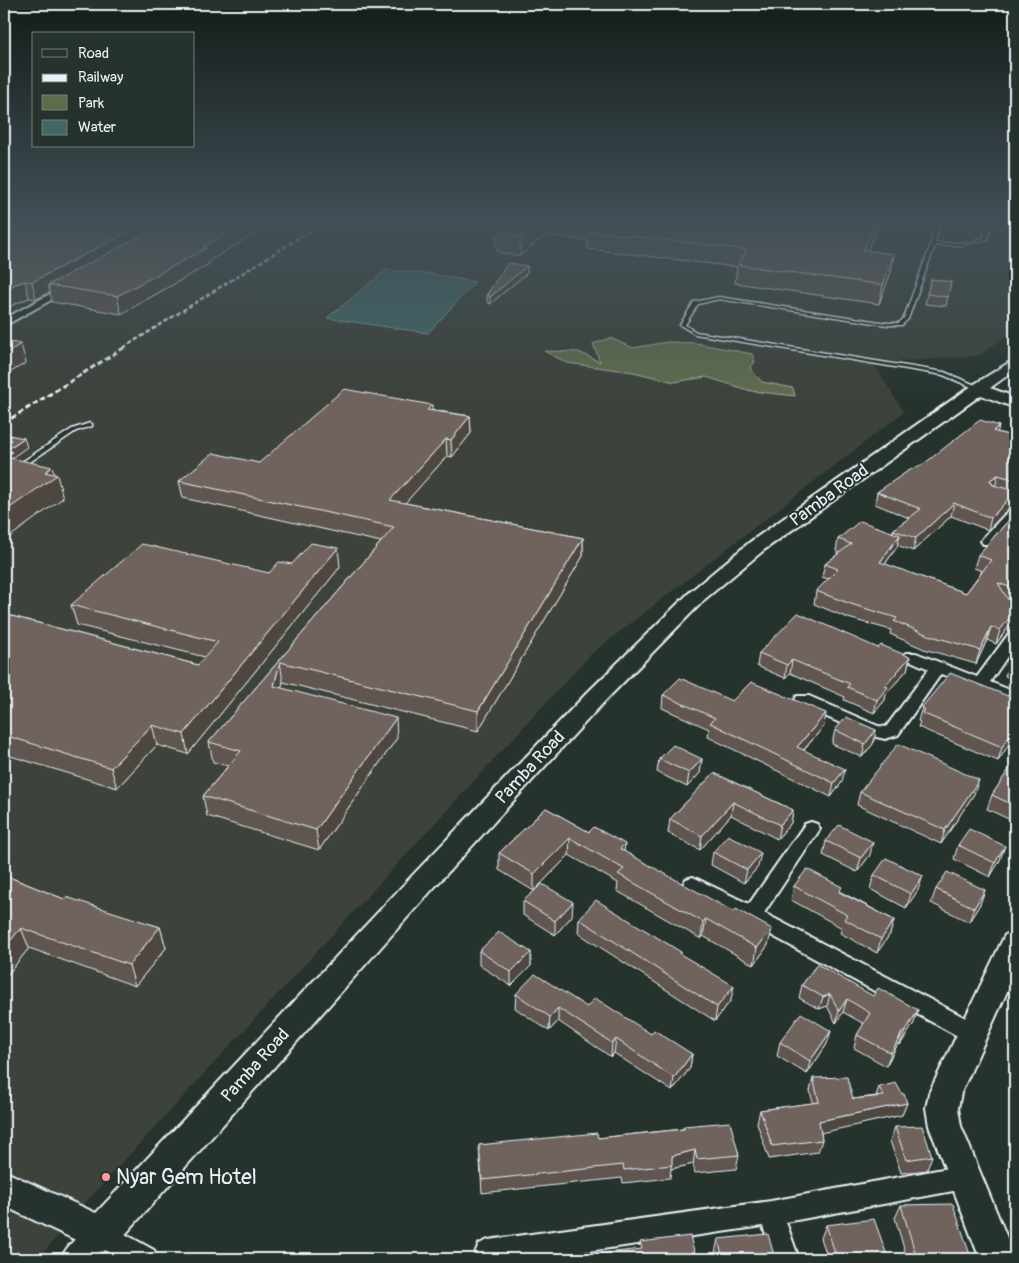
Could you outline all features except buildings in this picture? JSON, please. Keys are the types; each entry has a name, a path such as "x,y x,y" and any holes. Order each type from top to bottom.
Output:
{"main road":[{"name":"Pamba Road","path":"100,1234 426,878 595,698 698,594 757,546 1015,363"},
{"path":"978,388 1015,403"},
{"path":"998,1259 945,1126 942,1108 945,1093 1015,943"},
{"path":"4,1188 100,1234"}],"street":[{"path":"4,323 80,282"},
{"path":"988,541 1015,512"},
{"path":"980,684 1015,635"},
{"path":"911,656 1015,698"},
{"path":"803,700 874,731 885,733 892,731 938,667"},
{"path":"752,915 810,829"},
{"path":"694,884 973,1033"},
{"path":"488,1253 771,1213 964,1177"},
{"path":"771,1213 786,1259"},
{"path":"74,1259 100,1234 145,1259"}],"lane":[{"path":"920,281 906,320 900,324 887,324 719,298 704,299 696,303 682,325 695,333 944,374 978,388"},
{"path":"4,477 74,430 90,425"}],"shaded area":[{"path":"4,281 1015,281 1015,329 979,356 873,363 904,412 591,654 85,1203 38,1259 4,1259"}],"green space":[{"path":"610,338 633,348 667,342 696,343 752,354 755,362 750,368 762,382 793,388 795,396 751,391 706,377 674,382 633,372 567,363 544,351 579,352 600,362 593,344"}],"water":[{"path":"373,281 475,282 428,333 327,318"}],"railway":[{"path":"123,348 230,281"},
{"path":"4,423 125,347"}],"place":[{"name":"Nyar Gem Hotel","path":"106,1177"}]}
